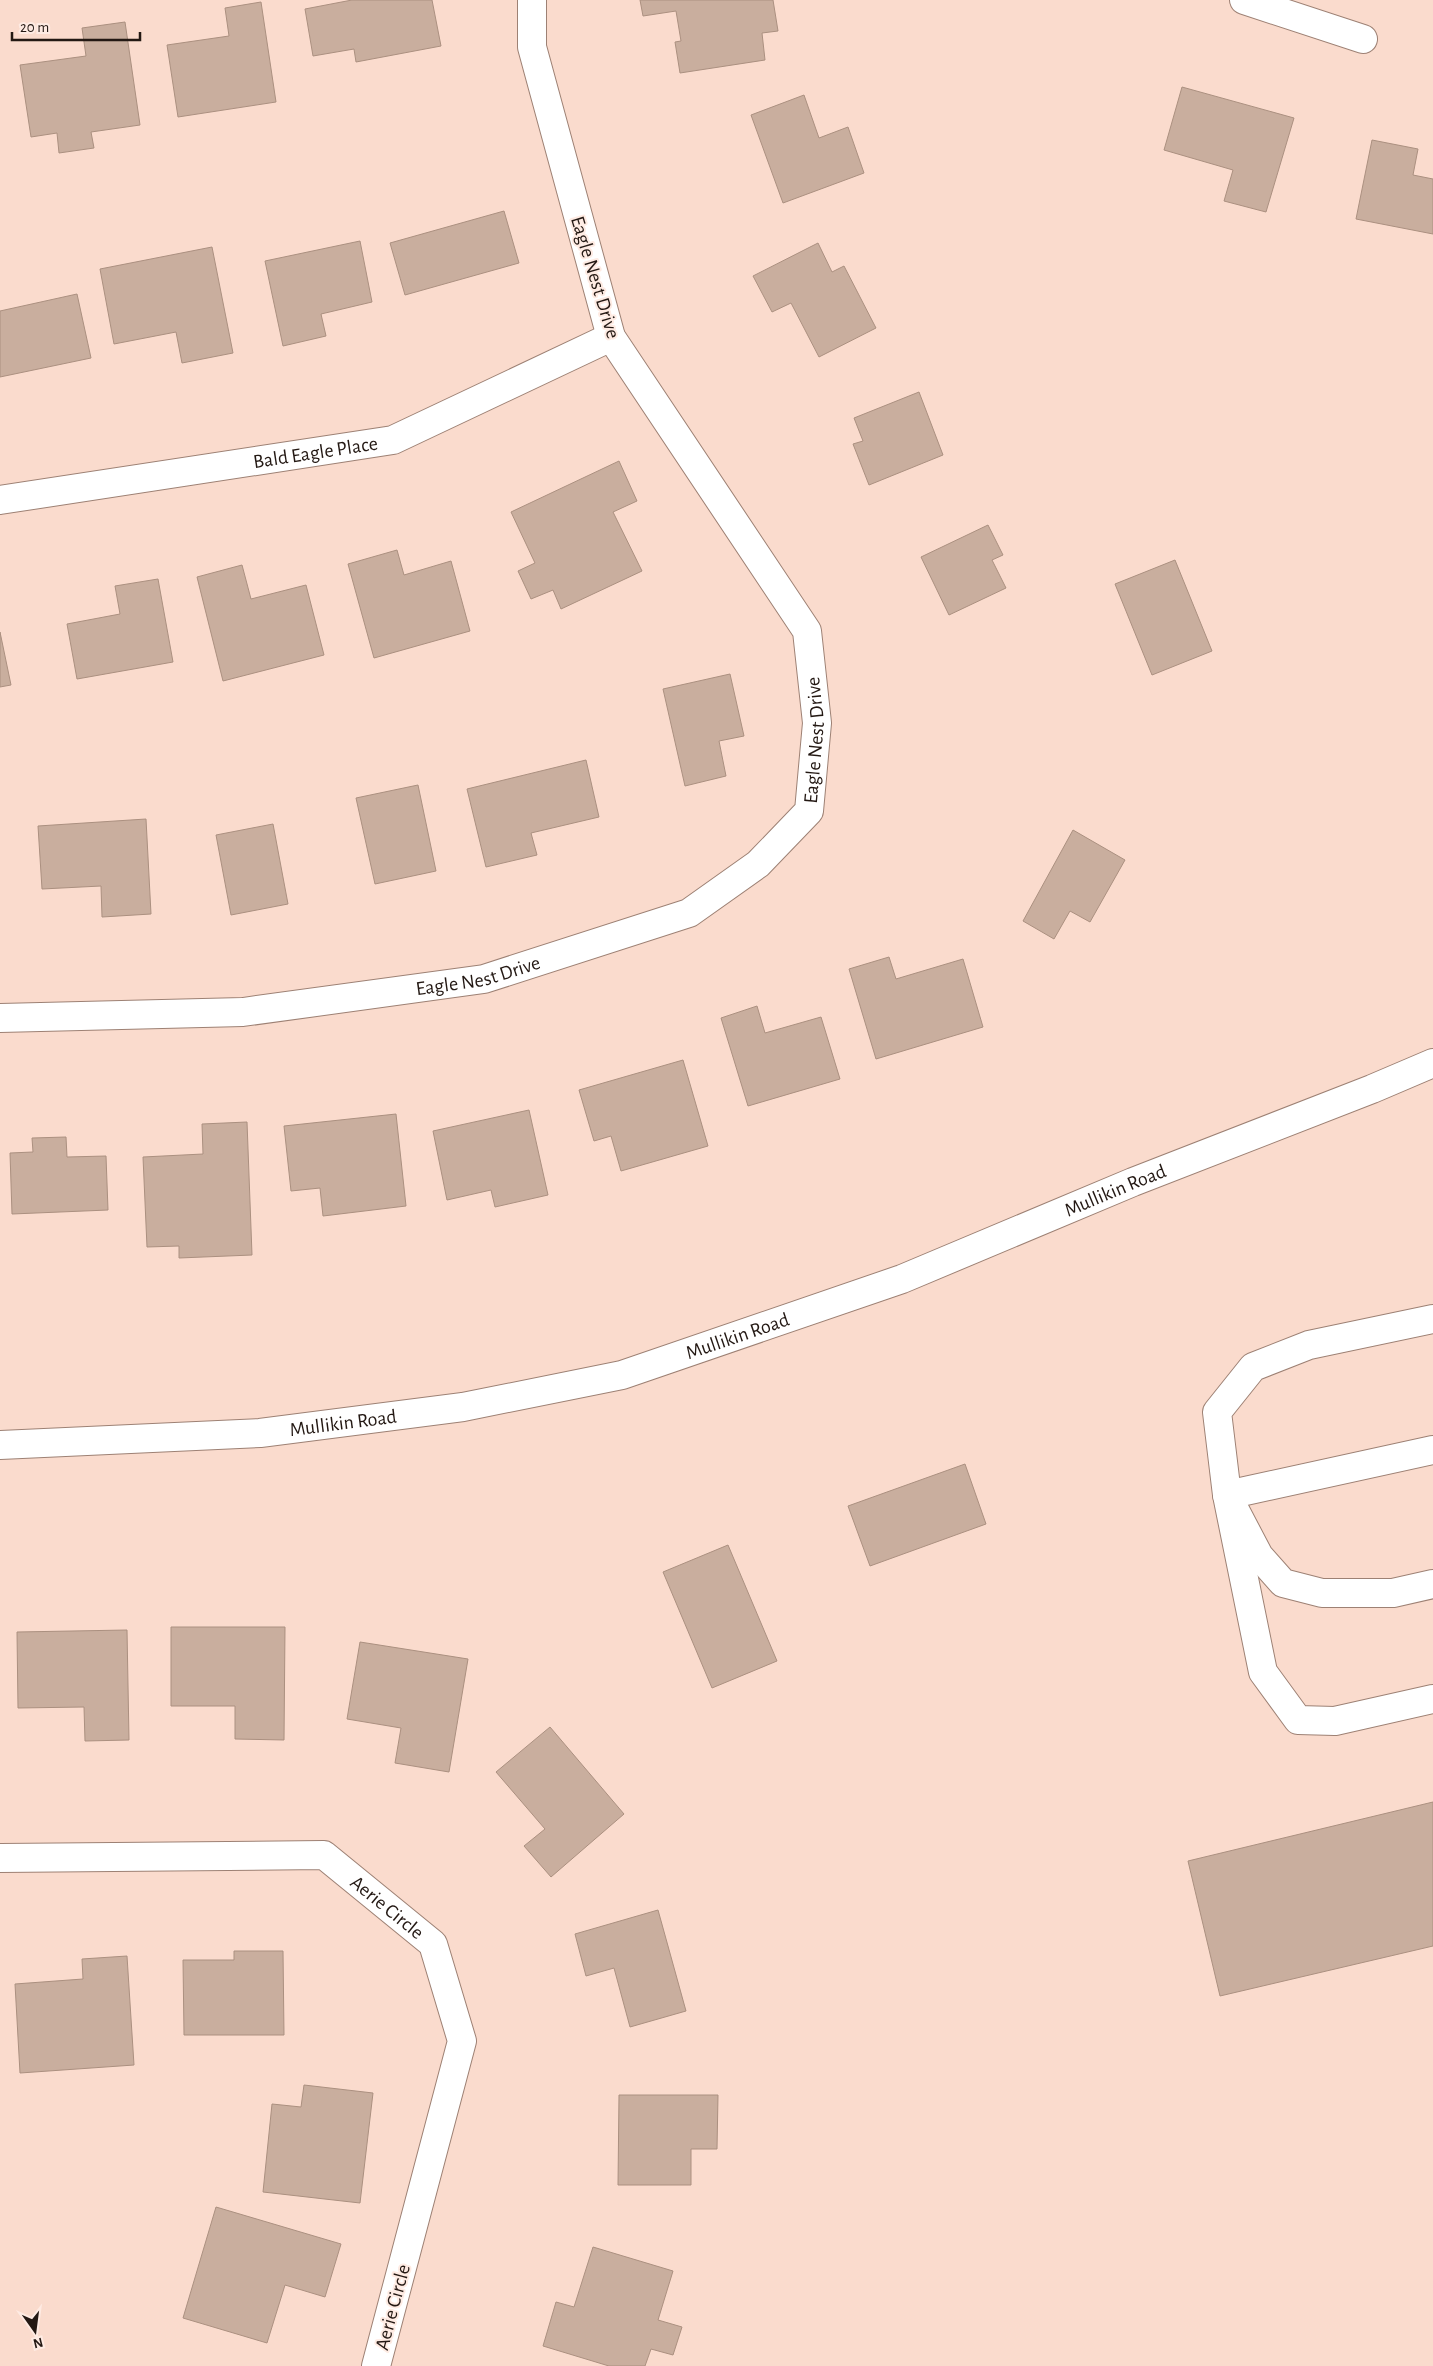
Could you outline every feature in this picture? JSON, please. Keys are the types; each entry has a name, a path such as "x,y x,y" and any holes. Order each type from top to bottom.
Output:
{"street":[{"name":"Eagle Nest Drive","path":"0,1018 243,1012 484,979 689,913 758,864 810,811 817,723 807,631 610,337 532,46 532,0"},
{"path":"1244,0 1363,39"},
{"name":"Bald Eagle Place","path":"0,500 393,440 610,337"},
{"name":"Mullikin Road","path":"0,1445 260,1433 463,1407 622,1375 902,1279 1133,1182 1372,1089 1433,1062"},
{"path":"1433,1319 1309,1344 1253,1367 1217,1412 1227,1496 1263,1672 1298,1720 1335,1721 1433,1699"},
{"path":"1227,1496 1433,1450"},
{"path":"1227,1496 1259,1556 1283,1583 1322,1593 1393,1593 1433,1584"},
{"name":"Aerie Circle","path":"0,1858 324,1855 433,1944 462,2041 376,2366"}],"building":[{"path":"352,0 432,0 441,46 356,62 354,49 313,56 305,9"},
{"path":"640,0 773,0 778,31 762,33 765,60 680,73 675,42 681,41 676,11 643,16"},
{"path":"261,2 276,102 178,117 167,45 229,36 225,8"},
{"path":"125,22 140,125 91,132 94,148 59,153 57,133 31,137 20,65 86,56 82,28"},
{"path":"1182,87 1294,118 1266,212 1224,201 1233,170 1164,150"},
{"path":"804,95 819,138 848,127 864,173 783,203 751,115"},
{"path":"1372,140 1418,149 1413,175 1433,179 1433,234 1356,219"},
{"path":"504,211 519,263 405,295 390,243"},
{"path":"360,241 372,302 321,314 326,336 283,346 265,261"},
{"path":"818,243 832,272 844,266 876,328 819,357 791,303 772,312 753,276"},
{"path":"212,247 233,353 182,363 176,332 114,344 100,269"},
{"path":"77,294 91,358 0,377 0,311"},
{"path":"919,392 943,455 869,485 853,444 863,441 854,418"},
{"path":"619,461 637,501 613,512 642,571 561,609 553,590 531,599 518,571 535,563 511,512"},
{"path":"988,525 1003,555 992,560 1006,588 949,615 921,557"},
{"path":"397,550 404,575 451,561 470,631 374,658 348,564"},
{"path":"1175,560 1212,651 1152,675 1115,584"},
{"path":"242,565 251,599 306,585 324,655 223,681 197,577"},
{"path":"158,579 173,662 77,679 67,624 120,614 115,586"},
{"path":"0,632 11,685 0,687"},
{"path":"730,674 744,736 719,741 726,776 685,786 663,689"},
{"path":"586,760 599,817 531,833 537,855 486,867 467,789"},
{"path":"418,785 436,871 375,884 356,798"},
{"path":"146,819 151,914 102,917 101,886 42,889 38,826"},
{"path":"273,824 288,904 231,915 216,835"},
{"path":"1073,830 1125,860 1090,922 1070,911 1054,939 1023,921"},
{"path":"889,957 896,979 963,959 983,1027 876,1059 849,969"},
{"path":"757,1006 765,1033 821,1017 840,1079 748,1106 721,1018"},
{"path":"683,1060 708,1146 621,1171 611,1136 594,1141 579,1090"},
{"path":"529,1110 548,1195 495,1207 491,1190 447,1200 433,1131"},
{"path":"396,1114 406,1206 323,1216 320,1188 291,1191 284,1126"},
{"path":"247,1122 252,1255 179,1258 179,1246 147,1247 143,1157 203,1154 202,1124"},
{"path":"66,1137 67,1157 106,1156 108,1210 12,1214 10,1153 33,1152 32,1138"},
{"path":"965,1464 986,1524 870,1566 848,1506"},
{"path":"728,1545 777,1661 712,1688 663,1572"},
{"path":"171,1627 285,1627 284,1740 235,1739 235,1706 171,1706"},
{"path":"127,1630 129,1740 85,1741 84,1707 18,1708 17,1632"},
{"path":"360,1642 468,1659 449,1772 395,1763 401,1728 347,1719"},
{"path":"550,1727 624,1814 551,1877 524,1846 545,1829 496,1772"},
{"path":"1433,1802 1433,1946 1220,1996 1188,1861"},
{"path":"658,1910 686,2011 630,2027 614,1968 586,1976 575,1934"},
{"path":"234,1951 283,1951 284,2035 184,2035 183,1960 234,1960"},
{"path":"127,1956 134,2065 20,2073 15,1984 83,1979 82,1959"},
{"path":"304,2085 373,2093 360,2203 263,2192 272,2104 301,2107"},
{"path":"619,2095 718,2095 717,2149 691,2149 691,2185 618,2185"},
{"path":"216,2207 341,2244 325,2297 285,2285 267,2343 183,2318"},
{"path":"593,2247 673,2271 658,2320 682,2327 673,2355 651,2349 645,2366 609,2366 543,2346 556,2302 574,2307"}]}
